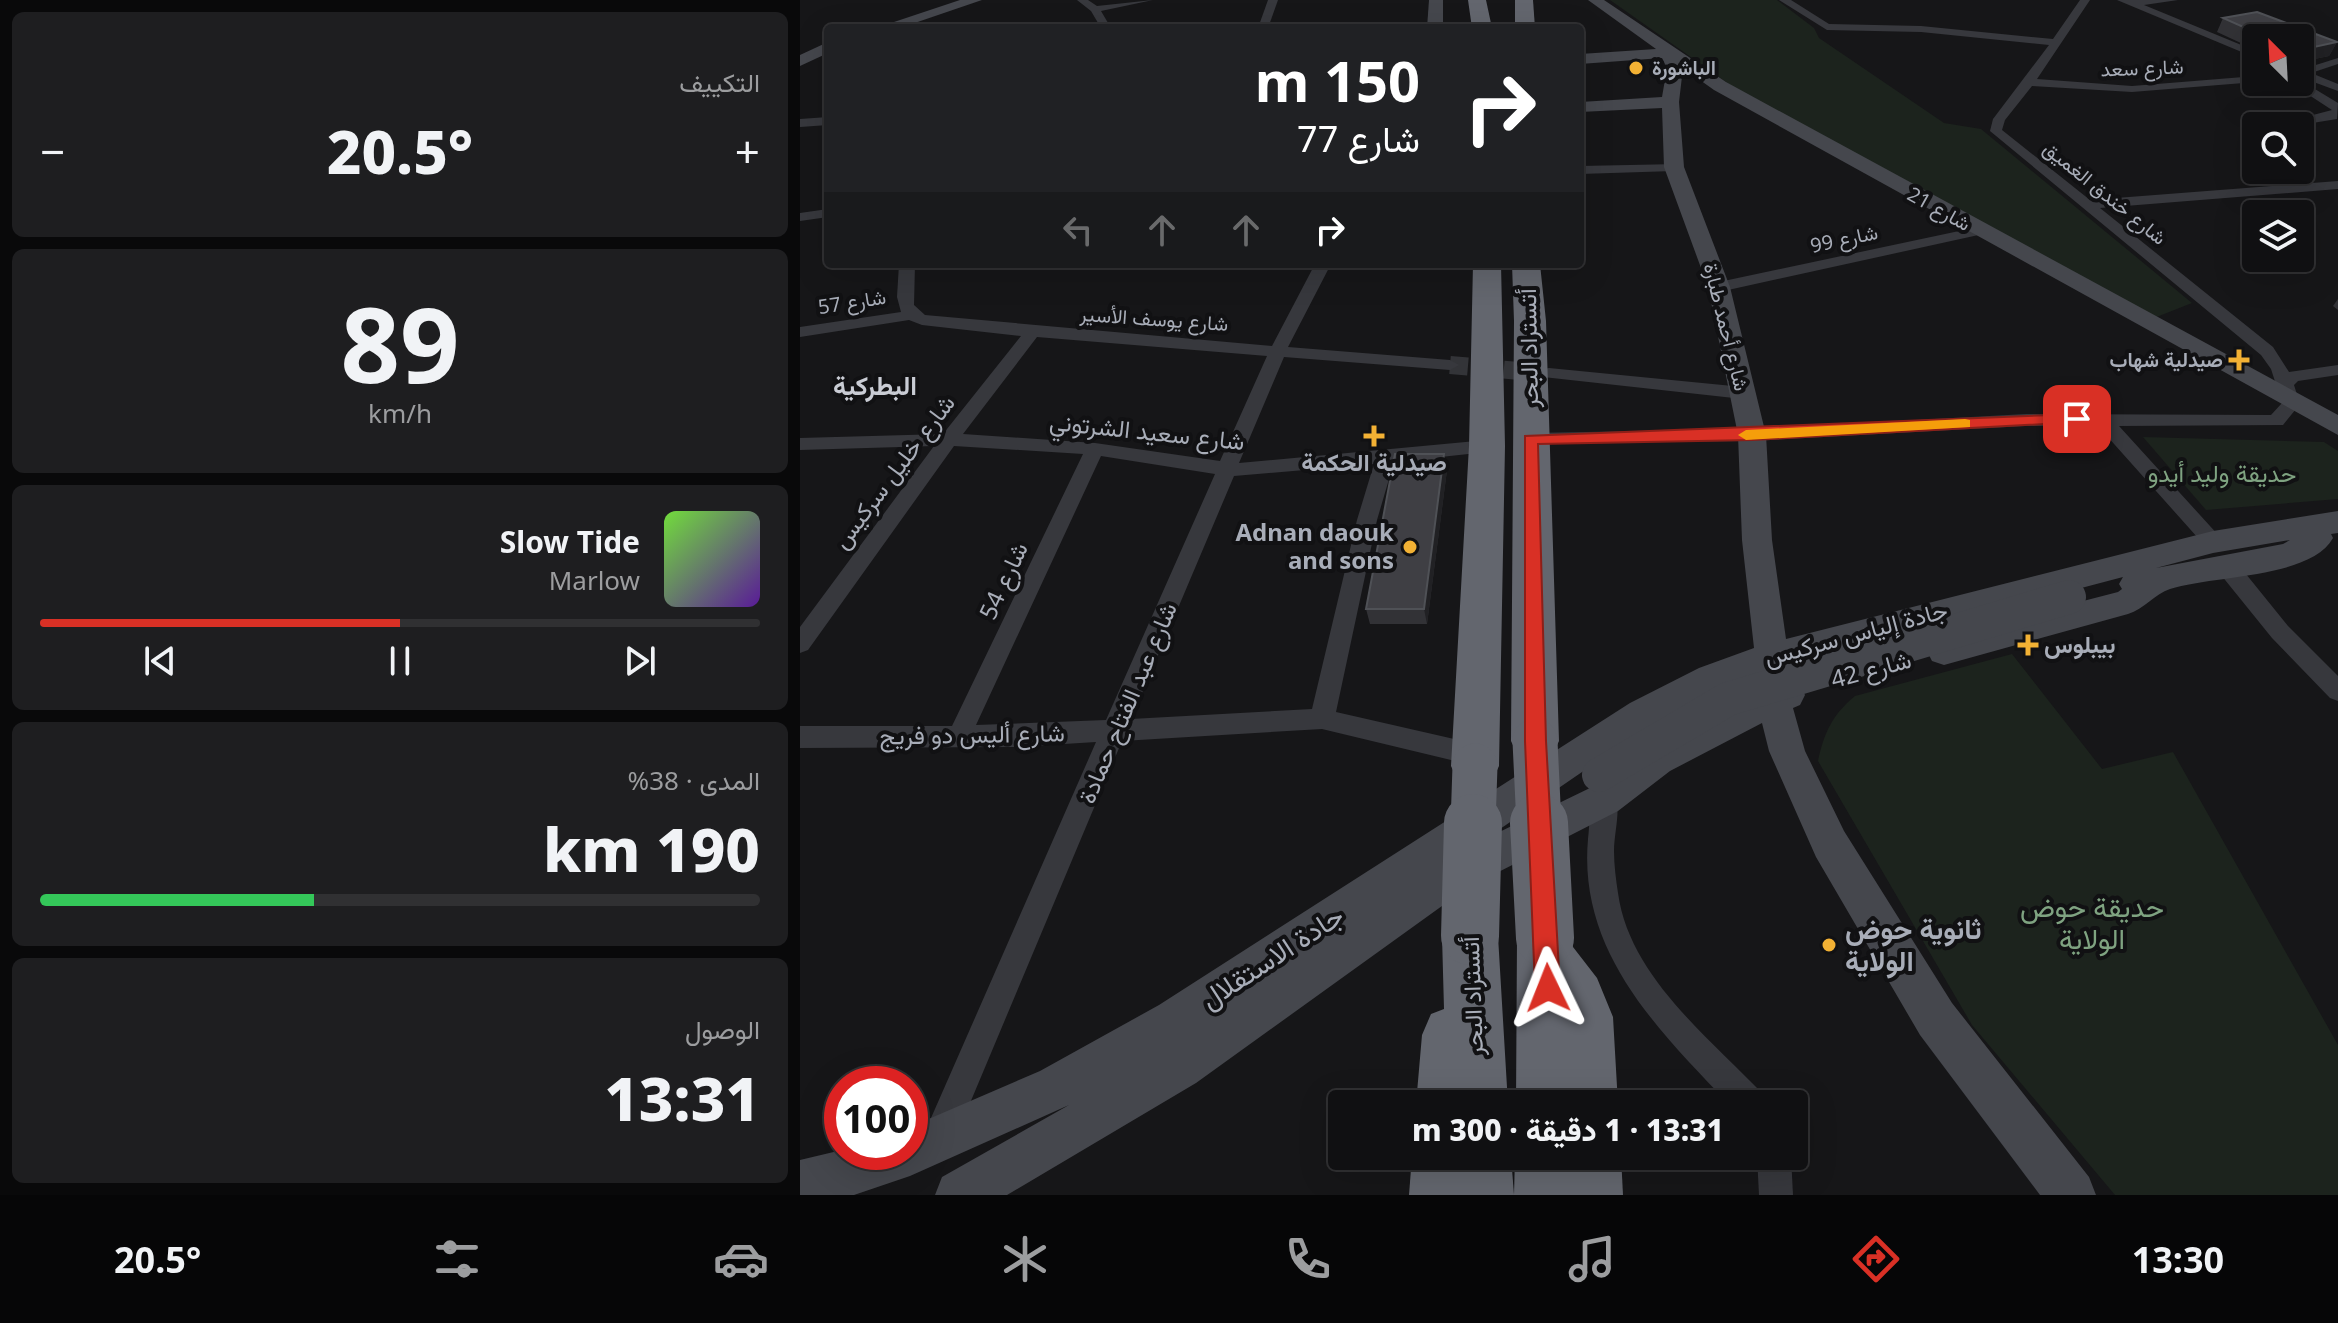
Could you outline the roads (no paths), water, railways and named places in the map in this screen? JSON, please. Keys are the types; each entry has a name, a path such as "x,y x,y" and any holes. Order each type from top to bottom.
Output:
{"highway":[{"path":"1507,0 1509,24"},
{"path":"1524,0 1525,24"},
{"path":"1475,268 1487,321"},
{"name":"أتستراد البحر","path":"1476,1090 1471,957 1483,796 1487,268"},
{"name":"أتستراد البحر","path":"1526,268 1530,321 1535,741 1546,949 1547,1090"},
{"path":"1530,321 1534,268"},
{"path":"1546,949 1577,998 1584,1017 1587,1090"},
{"path":"1448,1090 1450,1047 1471,957"},
{"path":"1442,1195 1443,1170"},
{"path":"1480,1170 1481,1195"},
{"path":"1547,1170 1547,1195"},
{"path":"1589,1170 1590,1195"}],"street":[{"path":"897,24 975,0"},
{"path":"1082,0 1095,9 1104,24"},
{"path":"1095,9 1148,0"},
{"path":"1264,24 1273,0"},
{"path":"1435,24 1436,0"},
{"name":"شارع 21","path":"1595,0 1668,53 1739,97 1978,231 2288,394 2338,426"},
{"path":"1784,0 1822,26 1912,28 2054,42"},
{"name":"شارع خندق الغميق","path":"2085,0 2029,82 1999,119 1996,131 2252,335 2275,361 2288,394"},
{"path":"2126,2 2173,0"},
{"path":"2126,2 2242,49"},
{"path":"800,61 824,49"},
{"path":"1584,59 1668,53"},
{"name":"شارع أحمد طبارة","path":"1668,53 1675,68 1670,102 1674,167 1719,287 1752,435 1757,540 1772,656 1773,700 1787,751 1830,844 1936,1019 2071,1195"},
{"path":"2314,68 2338,61"},
{"name":"شارع سعد","path":"2029,82 2132,89 2242,80"},
{"path":"2314,80 2338,88"},
{"path":"2314,88 2338,109 2333,116 2314,120"},
{"path":"1584,107 1670,102"},
{"path":"800,123 824,121"},
{"path":"1584,170 1674,167"},
{"path":"2086,205 2338,185"},
{"path":"800,217 824,214"},
{"name":"شارع 99","path":"1719,287 1978,231"},
{"path":"907,268 905,308 910,315"},
{"name":"شارع عبد الفتاح حمادة","path":"928,1130 1116,733 1278,350 1321,268"},
{"name":"شارع 57","path":"800,332 910,315"},
{"name":"شارع يوسف الأسير","path":"910,315 1033,332 1450,365"},
{"name":"شارع خليل سركيس","path":"800,644 949,439 1033,332"},
{"path":"1530,439 1752,435 2102,419 2267,422 2276,421 2293,376 2338,370"},
{"path":"1549,373 1743,393"},
{"path":"2102,419 2219,553 2280,632 2338,691"},
{"name":"شارع سعيد الشرتوني","path":"800,444 852,439 949,439 1095,449 1228,470 1487,446"},
{"name":"شارع 54","path":"960,734 1095,449"},
{"path":"1322,719 1367,520 1386,457"},
{"name":"جادة إلياس سركيس","path":"1599,774 1643,714 1711,678 1772,656 2144,573 2219,553 2333,538"},
{"name":"جادة إلياس سركيس","path":"1599,774 1701,712 1749,692 2144,573"},
{"name":"شارع 42","path":"1454,875 1599,774 1657,760 1737,715 1806,687 2128,602 2144,573"},
{"name":"شارع أليس دو فريج","path":"800,737 1116,733 1322,719 1483,796"},
{"path":"1599,774 1599,880 1612,933 1636,977 1737,1090"},
{"name":"جادة الاستقلال","path":"928,1145 1056,1087 1175,1021 1483,796 1599,774"},
{"name":"جادة الاستقلال","path":"960,1195 1180,1067 1454,875 1483,796"},
{"name":"جادة الاستقلال","path":"800,1185 850,1170"},
{"path":"1775,1170 1776,1195"}],"tunnel":[{"path":"1450,365 1543,373"}],"place":[{"name":"الباشورة","path":"1636,68"},
{"name":"صيدلية شهاب","path":"2239,360"},
{"name":"صيدلية الحكمة","path":"1374,436"},
{"name":"Adnan daouk and sons","path":"1410,547"},
{"name":"بيبلوس","path":"2028,645"},
{"name":"ثانوية حوض الولاية","path":"1829,945"}],"district":[{"name":"البطركية","path":"875,386"}],"park label":[{"name":"حديقة وليد أيدو","path":"2222,474"},
{"name":"حديقة حوض الولاية","path":"2092,923"}]}
